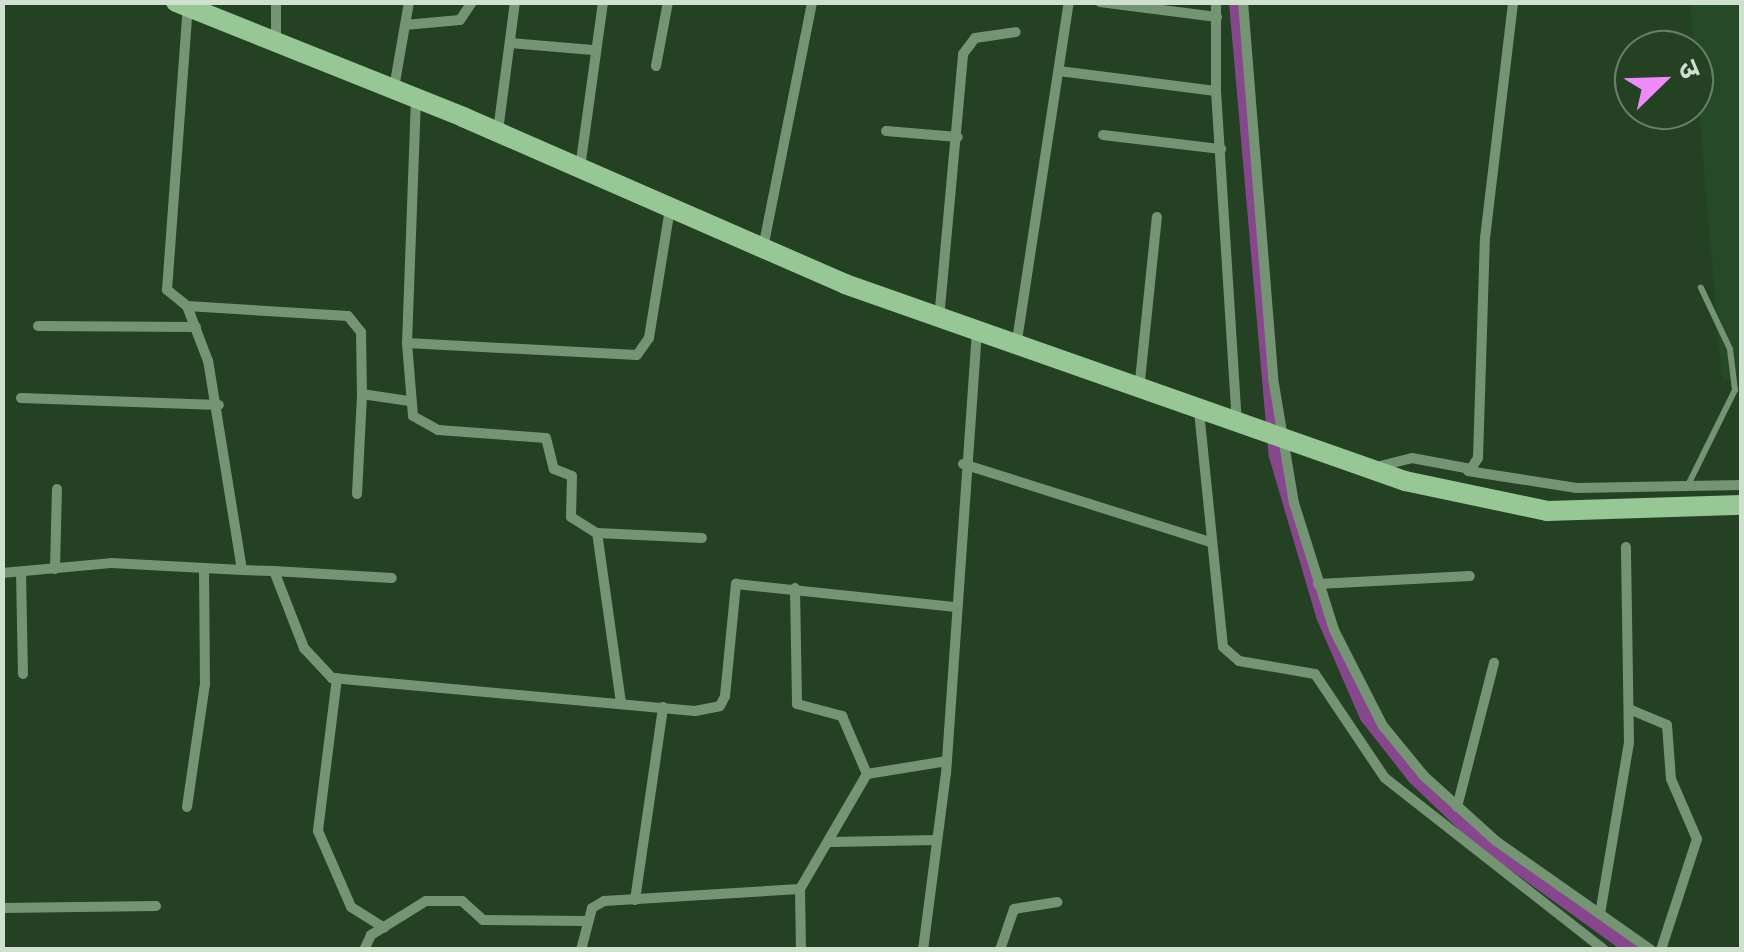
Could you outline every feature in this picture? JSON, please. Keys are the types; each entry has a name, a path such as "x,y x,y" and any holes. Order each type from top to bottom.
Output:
{"main road":[{"path":"182,4 416,97 762,249 939,320 1405,481 1548,510 1742,505"}],"street":[{"path":"276,2 276,42"},
{"path":"393,89 410,2"},
{"path":"406,25 460,20 472,2"},
{"path":"498,132 515,2"},
{"path":"580,169 593,50 603,2"},
{"path":"656,66 668,2"},
{"path":"762,249 812,2"},
{"path":"1016,348 1070,2"},
{"path":"1100,2 1217,17"},
{"path":"1216,2 1216,91 1245,426"},
{"path":"1243,2 1273,378 1294,504 1318,584 1376,716 1457,806 1651,950"},
{"path":"1462,470 1478,458 1486,238 1512,2"},
{"path":"182,4 168,290 188,306 220,405 242,570"},
{"path":"939,320 967,44 1016,32"},
{"path":"510,43 593,50"},
{"path":"1059,72 1216,91"},
{"path":"416,97 407,343 410,401 423,426 550,441 554,469 572,476 571,517 597,533 702,538"},
{"path":"886,130 958,137"},
{"path":"1103,136 1221,149"},
{"path":"407,343 638,355 649,338 670,208"},
{"path":"1139,391 1157,218"},
{"path":"188,306 354,319 362,394 358,494"},
{"path":"38,326 196,327"},
{"path":"923,950 946,761 976,334"},
{"path":"362,394 410,401"},
{"path":"21,398 220,405"},
{"path":"1199,410 1219,637 1229,655 1315,674 1384,778 1604,950"},
{"path":"1370,468 1412,458 1577,488 1742,486"},
{"path":"964,464 1211,542"},
{"path":"55,569 57,488"},
{"path":"597,533 621,703"},
{"path":"1600,914 1629,709 1626,546"},
{"path":"2,573 111,563 392,578"},
{"path":"187,807 205,684 204,570"},
{"path":"274,571 304,648 337,678 663,707 720,706 736,584 954,606"},
{"path":"21,572 23,674"},
{"path":"1318,584 1470,576"},
{"path":"795,588 797,704 842,716 867,774"},
{"path":"1457,806 1494,664"},
{"path":"337,678 318,831 351,906 384,928"},
{"path":"635,900 663,707"},
{"path":"1629,709 1667,725 1671,778 1697,839 1661,950"},
{"path":"867,774 946,761"},
{"path":"801,950 800,889 831,842 867,774"},
{"path":"831,842 937,840"},
{"path":"581,950 586,922 604,901 800,889"},
{"path":"364,950 384,928 437,899 468,904 484,920 586,922"},
{"path":"1000,950 1014,909 1058,902"},
{"path":"2,908 156,906"}],"lane":[{"path":"1687,486 1735,390 1730,349 1700,288"}],"shaded area":[{"path":"1690,3 1741,3 1741,378 1722,380 1701,130 1714,130 1714,30 1692,30"}],"waterway":[{"path":"1236,2 1276,456 1323,616 1367,717 1415,778 1477,837 1633,950"}]}
